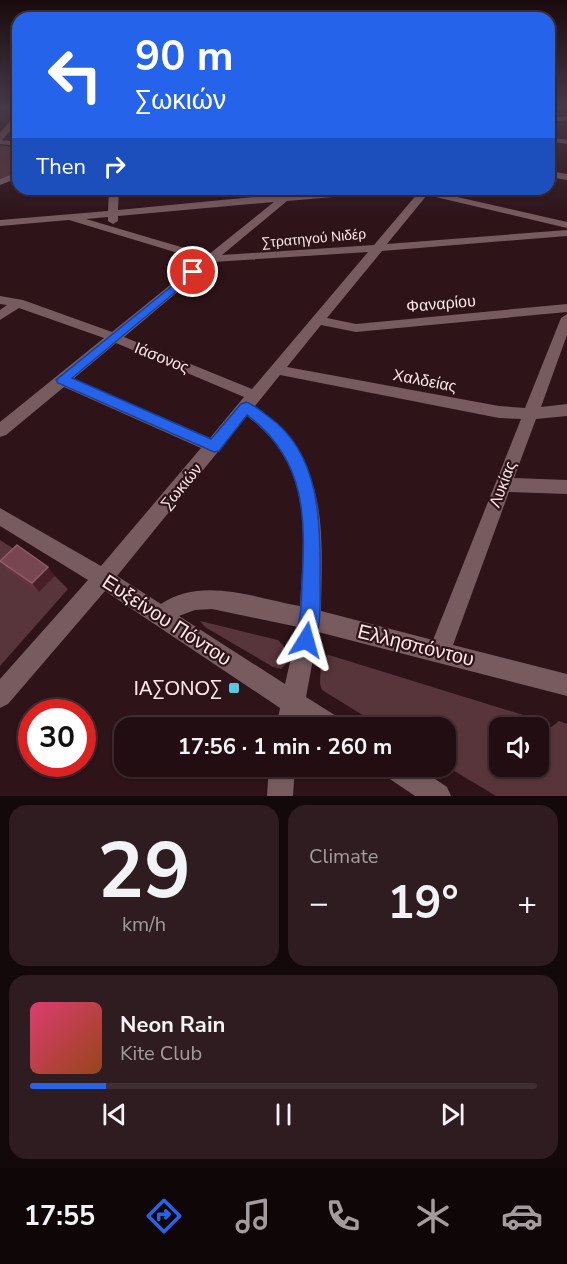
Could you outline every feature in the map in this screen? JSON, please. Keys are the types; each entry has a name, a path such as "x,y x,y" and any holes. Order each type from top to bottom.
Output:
{"street":[{"path":"113,230 114,195"},
{"path":"250,195 252,201"},
{"path":"0,223 252,201 280,195"},
{"path":"0,431 288,195"},
{"name":"Σωκιών","path":"0,696 103,578 319,321 417,195"},
{"path":"442,195 567,225"},
{"name":"Στρατηγού Νιδέρ","path":"69,217 209,259 250,258 567,233"},
{"name":"Ιάσονος","path":"0,300 19,303 113,337 251,402 286,443 300,469 313,528 310,619 291,717"},
{"path":"0,316 19,303"},
{"name":"Φαναρίου","path":"319,321 356,328 567,308"},
{"name":"Λυκίας","path":"440,650 567,318"},
{"name":"Χαλδείας","path":"278,370 464,405 530,414 567,410"},
{"path":"62,380 214,447"},
{"path":"502,484 567,487"},
{"name":"Ευξείνου Πόντου","path":"0,516 103,578 316,717"},
{"name":"Ελλησπόντου","path":"161,616 177,605 195,600 212,600 310,619 440,650 567,685"},
{"path":"280,796 281,777"},
{"path":"410,777 438,796"}],"shaded area":[{"path":"0,145 12,147 12,174 0,179"},
{"path":"0,540 55,576 68,589 0,666"},
{"path":"200,621 278,640 287,651 287,662 281,669 273,667 205,627"},
{"path":"329,655 523,715 524,717 489,717 489,777 549,777 549,729 559,721 567,724 567,796 496,796 456,772 456,717 366,717 322,690 320,684 321,656"}],"building":[{"path":"17,545 48,567 32,583 0,561"}],"place":[{"name":"ΙΑΣΟΝΟΣ","path":"234,688"}],"route":[{"path":"193,272 62,380 214,447 246,407 270,425 286,443 300,469 313,528 310,619 306,640"}]}
